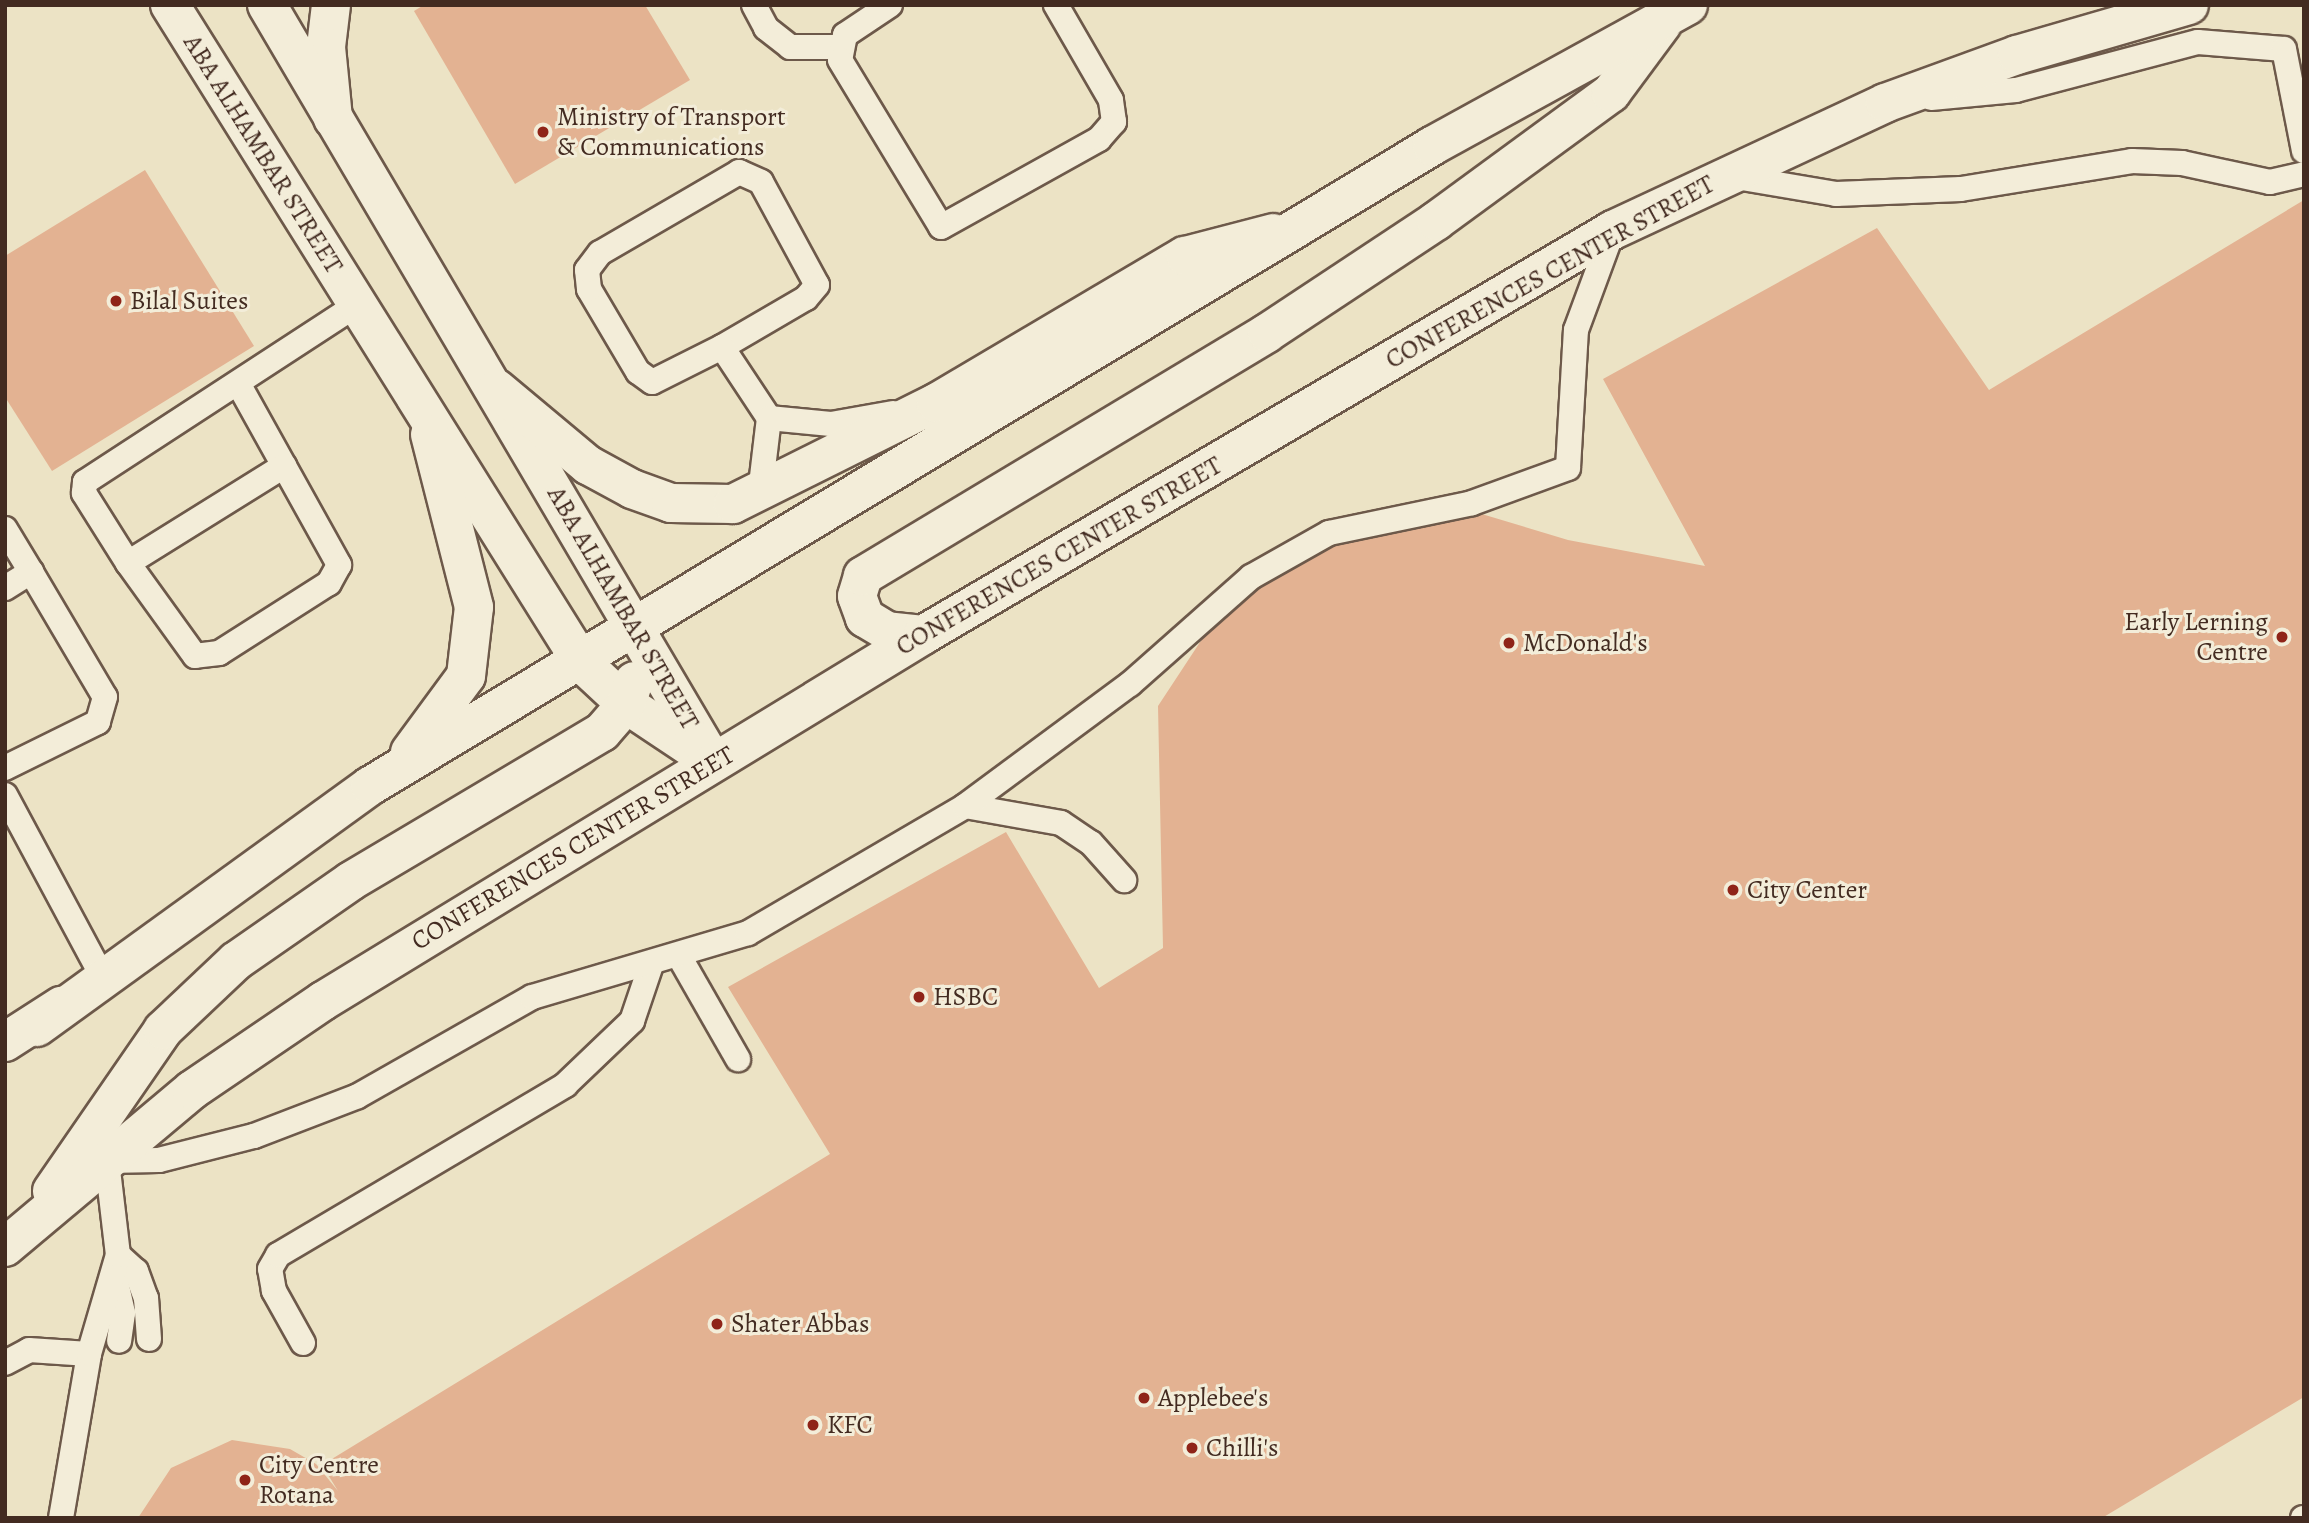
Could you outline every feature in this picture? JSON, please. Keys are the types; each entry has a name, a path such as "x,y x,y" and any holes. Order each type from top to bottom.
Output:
{"street":[{"name":"ABA ALHAMBAR STREET","path":"170,5 582,663 626,704 713,762"},
{"name":"ABA ALHAMBAR STREET","path":"267,5 497,389 713,762"},
{"path":"331,5 326,47 333,119"},
{"path":"2017,55 2089,5"},
{"name":"CONFERENCES CENTER STREET","path":"5,1247 35,1216 240,1055 923,635 1613,230 1722,175 1885,103 2017,55 2189,5"},
{"path":"370,786 582,663 1291,232 1679,10"},
{"path":"923,635 887,631 865,618 857,596 863,576 1267,333 1436,221 1611,93 1679,10"},
{"path":"497,389 588,465 632,489 671,503 708,506 760,494 936,403 1185,256 1255,234 1291,232"},
{"path":"5,1042 61,1006 370,786 418,746 466,676 474,607 462,545 434,470 428,419"},
{"path":"35,1216 163,1030 236,961 351,881 602,732 626,704 636,630"},
{"path":"5,1055 61,1006"}],"lane":[{"path":"754,5 766,28 790,47 840,47"},
{"path":"890,5 854,26 840,47 845,72 935,223 951,226 1099,139 1114,122 1111,100 1056,5"},
{"path":"1885,103 2016,90 2198,42 2284,49 2304,151"},
{"path":"1722,175 1849,194 1961,189 2132,161 2182,163 2270,181 2304,174"},
{"path":"748,172 761,182 817,285 806,298 722,347 662,382 644,378 589,289 587,270 600,253 731,175 748,172"},
{"path":"119,1341 123,1313 107,1161 159,1160 254,1136 358,1096 532,997 679,956 748,933 965,806 1086,719 1203,614 1262,570 1329,533 1472,503 1568,468 1576,330 1613,230"},
{"path":"239,385 339,565 337,575 219,653 195,656 187,650 128,564 85,493 85,482 239,385 358,305"},
{"path":"722,347 769,418 760,494"},
{"path":"769,418 831,424 936,403"},
{"path":"128,564 284,466"},
{"path":"5,529 105,697 97,722 5,768"},
{"path":"5,588 32,572"},
{"path":"5,796 102,976"},
{"path":"965,806 1061,823 1091,843 1124,880"},
{"path":"679,956 738,1059"},
{"path":"303,1342 274,1291 270,1269 278,1255 565,1085 632,1021 652,962"},
{"path":"116,1262 136,1271 146,1298 149,1339"},
{"path":"61,1518 89,1353 116,1262"},
{"path":"5,1363 30,1350 89,1353"}],"building":[{"name":"Ministry of Transport & Communications","path":"424,5 645,5 690,80 515,184 414,11"},
{"name":"Bilal Suites","path":"145,170 254,346 52,471 5,397 5,256"},
{"name":"City Center","path":"2304,200 2304,1397 2102,1518 138,1518 171,1468 232,1440 290,1449 316,1464 338,1491 322,1465 830,1154 728,987 1006,832 1099,988 1163,948 1158,706 1210,627 1252,591 1349,537 1465,509 1568,540 1705,566 1603,379 1877,228 1989,390"}],"place":[{"name":"Ministry of Transport & Communications","path":"543,132"},
{"name":"Bilal Suites","path":"116,301"},
{"name":"Early Lerning Centre","path":"2282,637"},
{"name":"McDonald's","path":"1509,643"},
{"name":"City Center","path":"1733,890"},
{"name":"HSBC","path":"919,997"},
{"name":"Shater Abbas","path":"717,1324"},
{"name":"Applebee's","path":"1144,1398"},
{"name":"KFC","path":"813,1425"},
{"name":"Chilli's","path":"1192,1448"},
{"name":"City Centre Rotana","path":"245,1480"}]}
